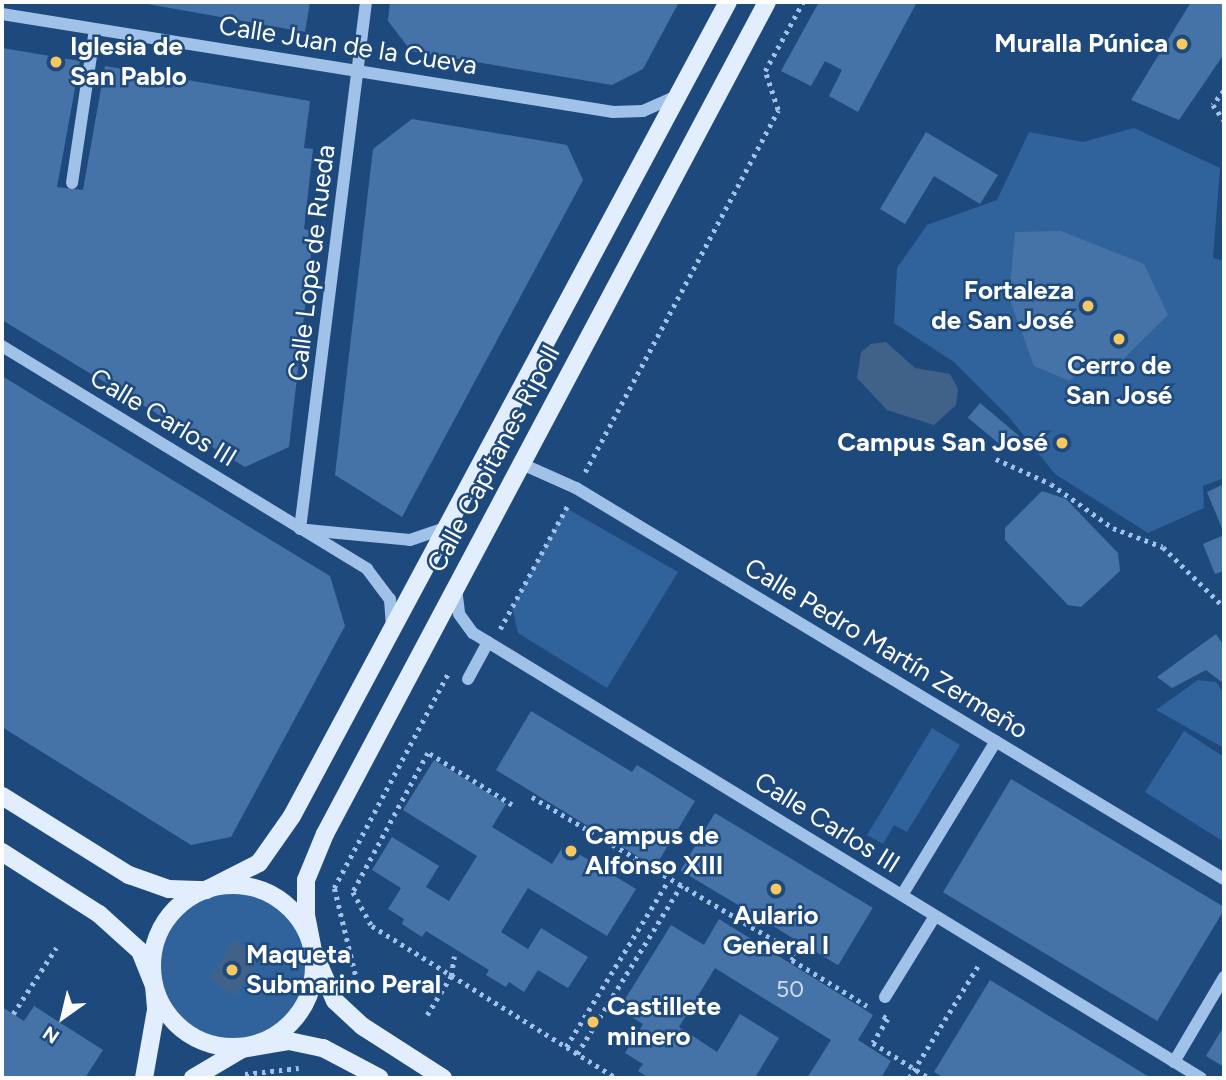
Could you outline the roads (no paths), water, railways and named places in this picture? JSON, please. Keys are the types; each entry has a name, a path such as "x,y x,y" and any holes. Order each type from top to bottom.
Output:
{"main road":[{"name":"Calle Capitanes Ripoll","path":"206,890 247,872 269,852 728,2"},
{"name":"Calle Capitanes Ripoll","path":"313,951 304,899 313,857 767,2"},
{"path":"2,796 149,884 206,890 237,885 279,899 300,919 323,983 347,1014 443,1078"},
{"path":"2,852 99,914 129,939 149,966 154,985 173,1020 196,1038 222,1046 315,1046 380,1078"},
{"path":"144,1078 155,1028 153,955 165,922 183,903 206,890"},
{"path":"193,1078 230,1054 259,1044 287,1027 307,1002 315,970 313,951"}],"street":[{"name":"Calle Lope de Rueda","path":"300,529 366,2"},
{"name":"Calle Juan de la Cueva","path":"2,14 613,112 659,106 681,90"},
{"path":"72,183 95,30"},
{"name":"Calle Carlos III","path":"2,346 367,569 383,585 393,611 388,636"},
{"name":"Calle Pedro Martín Zermeño","path":"522,464 576,488 1224,879"},
{"name":"Calle Carlos III","path":"300,529 382,540 425,537 447,526"},
{"name":"Calle Carlos III","path":"456,587 465,625 488,642 1201,1078"},
{"path":"468,679 488,642"},
{"path":"902,895 996,741"},
{"path":"885,997 935,916"},
{"path":"1174,1062 1224,977"}],"place":[{"name":"Muralla Púnica","path":"1182,44"},
{"name":"Iglesia de San Pablo","path":"56,62"},
{"name":"Fortaleza de San José","path":"1088,306"},
{"name":"Cerro de San José","path":"1119,339"},
{"name":"Campus San José","path":"1062,443"},
{"name":"Campus de Alfonso XIII","path":"571,851"},
{"name":"Aulario General I","path":"776,889"},
{"name":"Maqueta Submarino Peral","path":"232,970"},
{"name":"Castillete minero","path":"593,1022"}]}
